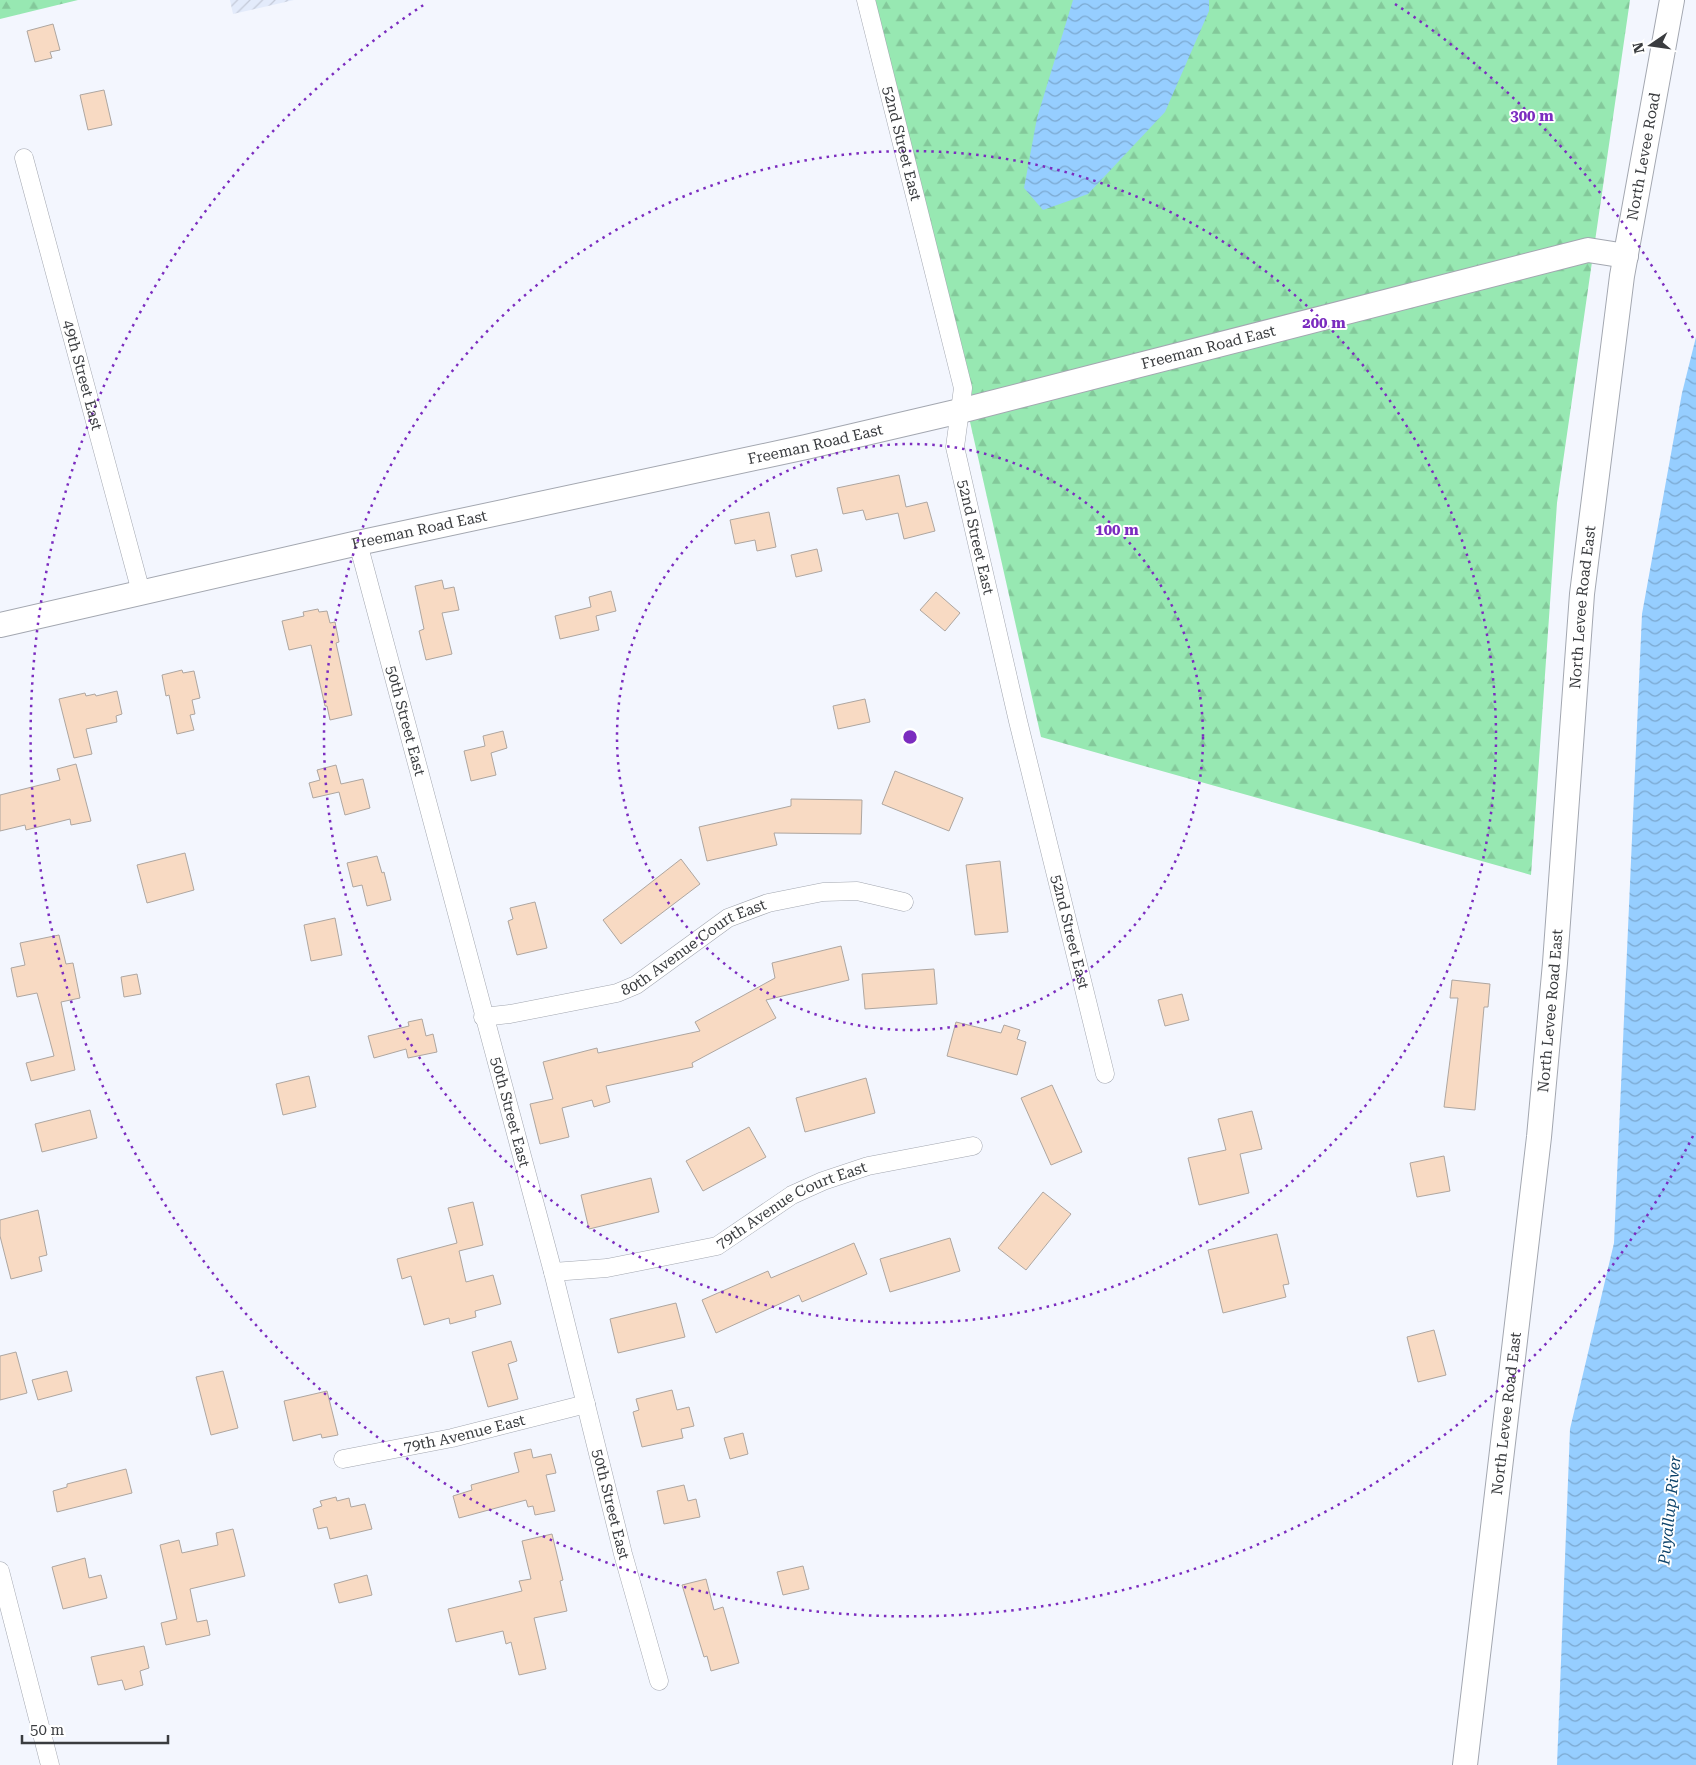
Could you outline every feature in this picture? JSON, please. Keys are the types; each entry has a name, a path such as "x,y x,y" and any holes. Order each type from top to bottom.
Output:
{"street":[{"name":"52nd Street East","path":"866,0 963,388 955,447 1016,712 1105,1074"},
{"name":"North Levee Road","path":"1626,256 1672,0"},
{"name":"49th Street East","path":"24,158 141,592"},
{"name":"Freeman Road East","path":"0,625 358,543 960,411 1588,250 1626,256"},
{"name":"North Levee Road East","path":"1465,1765 1539,1137 1555,963 1582,594 1626,256"},
{"name":"50th Street East","path":"358,543 483,1017 553,1272 623,1554 659,1682"},
{"name":"80th Avenue Court East","path":"483,1017 510,1014 617,993 636,985 728,918 768,903 823,892 857,891 904,902"},
{"name":"79th Avenue Court East","path":"553,1272 607,1268 717,1246 738,1234 792,1195 823,1181 868,1166 973,1146"},
{"name":"79th Avenue East","path":"342,1459 452,1438 586,1404"},
{"path":"0,1571 50,1765"}],"shaded area":[{"path":"230,0 294,0 233,14"}],"green space":[{"path":"0,0 78,0 0,19"},
{"path":"875,0 1630,0 1557,503 1531,875 1041,737"}],"water":[{"path":"1073,0 1209,0 1209,11 1165,112 1088,194 1043,210 1024,188 1037,118"},
{"name":"Puyallup River","path":"1696,337 1696,1765 1557,1765 1570,1429 1614,1243 1642,614 1682,393"}],"building":[{"path":"53,24 60,50 50,52 52,58 35,62 27,31"},
{"path":"104,90 112,125 88,130 80,95"},
{"path":"899,475 906,507 927,502 935,531 904,539 898,513 866,520 863,510 843,514 837,488"},
{"path":"769,512 776,547 757,551 755,540 735,544 730,520"},
{"path":"817,549 822,571 796,577 791,555"},
{"path":"442,580 444,589 454,587 459,610 442,613 452,654 426,660 419,631 424,629 415,586"},
{"path":"611,591 616,611 596,616 599,630 560,639 555,616 591,607 589,597"},
{"path":"936,592 960,613 945,631 920,610"},
{"path":"318,609 319,612 327,611 330,623 335,622 339,642 336,643 352,715 330,720 311,645 289,650 282,621 304,616 303,612"},
{"path":"182,670 183,673 194,671 200,698 192,700 195,714 190,715 194,730 177,734 169,695 166,696 162,675"},
{"path":"117,691 122,714 116,716 117,722 86,729 92,754 74,758 59,699 85,693 86,696 95,694 96,696"},
{"path":"865,699 870,722 838,729 833,706"},
{"path":"503,731 507,748 491,753 496,775 471,781 464,751 485,746 483,736"},
{"path":"76,764 91,821 71,825 70,819 26,830 25,825 0,831 0,795 60,780 57,769"},
{"path":"336,765 341,784 363,779 370,808 345,815 339,792 313,798 309,783 320,780 317,770"},
{"path":"895,771 963,798 949,831 882,804"},
{"path":"791,799 862,800 861,834 774,833 777,845 707,861 699,827 791,806"},
{"path":"185,853 194,890 147,903 137,865"},
{"path":"377,856 382,873 384,872 391,900 367,906 362,885 353,887 347,863"},
{"path":"681,859 700,884 621,944 603,920"},
{"path":"1000,861 1008,932 975,935 966,865"},
{"path":"535,902 547,948 517,955 508,921 513,919 510,908"},
{"path":"335,918 342,955 311,961 304,925"},
{"path":"59,935 66,964 73,963 80,998 61,1002 75,1070 31,1081 26,1063 54,1056 37,993 17,997 11,968 25,965 20,943"},
{"path":"841,946 849,980 766,1000 776,1018 692,1063 693,1067 606,1086 610,1102 594,1107 592,1100 562,1108 569,1137 540,1144 530,1104 553,1099 543,1062 597,1048 598,1053 700,1031 695,1022 775,978 772,963"},
{"path":"934,969 937,1004 865,1009 862,974"},
{"path":"137,974 141,994 124,997 121,977"},
{"path":"1452,980 1490,984 1488,1007 1484,1007 1475,1110 1444,1107 1458,998 1450,998"},
{"path":"1182,994 1189,1020 1165,1026 1158,1000"},
{"path":"422,1019 426,1036 433,1034 437,1052 408,1058 406,1049 374,1058 368,1036 409,1026 408,1022"},
{"path":"956,1022 1001,1033 1004,1025 1020,1030 1017,1039 1026,1042 1017,1075 947,1056"},
{"path":"309,1076 316,1107 283,1115 276,1084"},
{"path":"866,1078 875,1113 805,1132 796,1098"},
{"path":"1052,1085 1082,1152 1051,1165 1021,1098"},
{"path":"90,1110 97,1138 42,1152 35,1124"},
{"path":"1252,1111 1262,1149 1240,1154 1249,1193 1199,1205 1188,1158 1226,1150 1218,1119"},
{"path":"749,1127 766,1157 703,1191 686,1161"},
{"path":"1444,1156 1450,1191 1417,1197 1410,1163"},
{"path":"651,1178 659,1212 589,1229 581,1195"},
{"path":"1043,1192 1071,1214 1026,1270 998,1248"},
{"path":"473,1202 483,1245 459,1251 466,1282 493,1275 501,1304 475,1311 476,1317 450,1324 449,1318 424,1325 411,1276 402,1279 397,1259 457,1243 448,1208"},
{"path":"38,1210 47,1255 39,1257 42,1271 11,1279 0,1236 0,1220"},
{"path":"1277,1234 1289,1284 1283,1285 1286,1297 1223,1313 1208,1250"},
{"path":"950,1238 960,1271 890,1292 880,1259"},
{"path":"854,1243 867,1274 802,1302 799,1295 716,1333 702,1300 768,1271 771,1278"},
{"path":"676,1303 685,1337 618,1353 610,1319"},
{"path":"1434,1330 1446,1375 1418,1382 1407,1337"},
{"path":"511,1341 517,1361 508,1364 518,1399 488,1407 472,1352"},
{"path":"16,1352 27,1393 0,1400 0,1356"},
{"path":"67,1371 72,1391 38,1400 32,1380"},
{"path":"223,1371 238,1428 211,1435 196,1377"},
{"path":"672,1390 677,1410 689,1407 694,1426 681,1429 683,1438 642,1447 633,1412 639,1410 636,1399"},
{"path":"327,1391 338,1435 322,1438 321,1434 293,1441 284,1401"},
{"path":"743,1433 748,1454 730,1459 724,1438"},
{"path":"531,1449 533,1458 551,1454 556,1473 546,1475 555,1511 535,1515 533,1506 528,1507 526,1500 459,1518 453,1496 472,1490 471,1485 519,1472 514,1453"},
{"path":"126,1469 132,1493 57,1512 53,1491 67,1487 67,1484"},
{"path":"684,1485 688,1501 696,1499 700,1517 664,1524 657,1491"},
{"path":"336,1497 337,1501 349,1498 351,1507 365,1504 372,1529 330,1539 327,1527 318,1529 313,1509 322,1506 320,1501"},
{"path":"233,1529 245,1576 190,1589 197,1622 207,1620 210,1635 166,1645 161,1623 177,1619 160,1545 179,1540 182,1553 218,1545 216,1533"},
{"path":"552,1534 563,1580 560,1581 567,1611 534,1618 546,1669 519,1675 511,1642 506,1644 503,1631 456,1642 448,1609 522,1591 519,1581 531,1579 522,1541"},
{"path":"85,1558 89,1578 101,1575 107,1598 63,1609 52,1567"},
{"path":"803,1566 809,1589 783,1595 777,1572"},
{"path":"367,1575 372,1595 339,1603 334,1584"},
{"path":"706,1579 714,1610 723,1607 739,1663 711,1671 707,1656 704,1657 682,1585"},
{"path":"144,1646 149,1668 140,1671 143,1685 125,1690 122,1680 98,1685 91,1657"}]}
